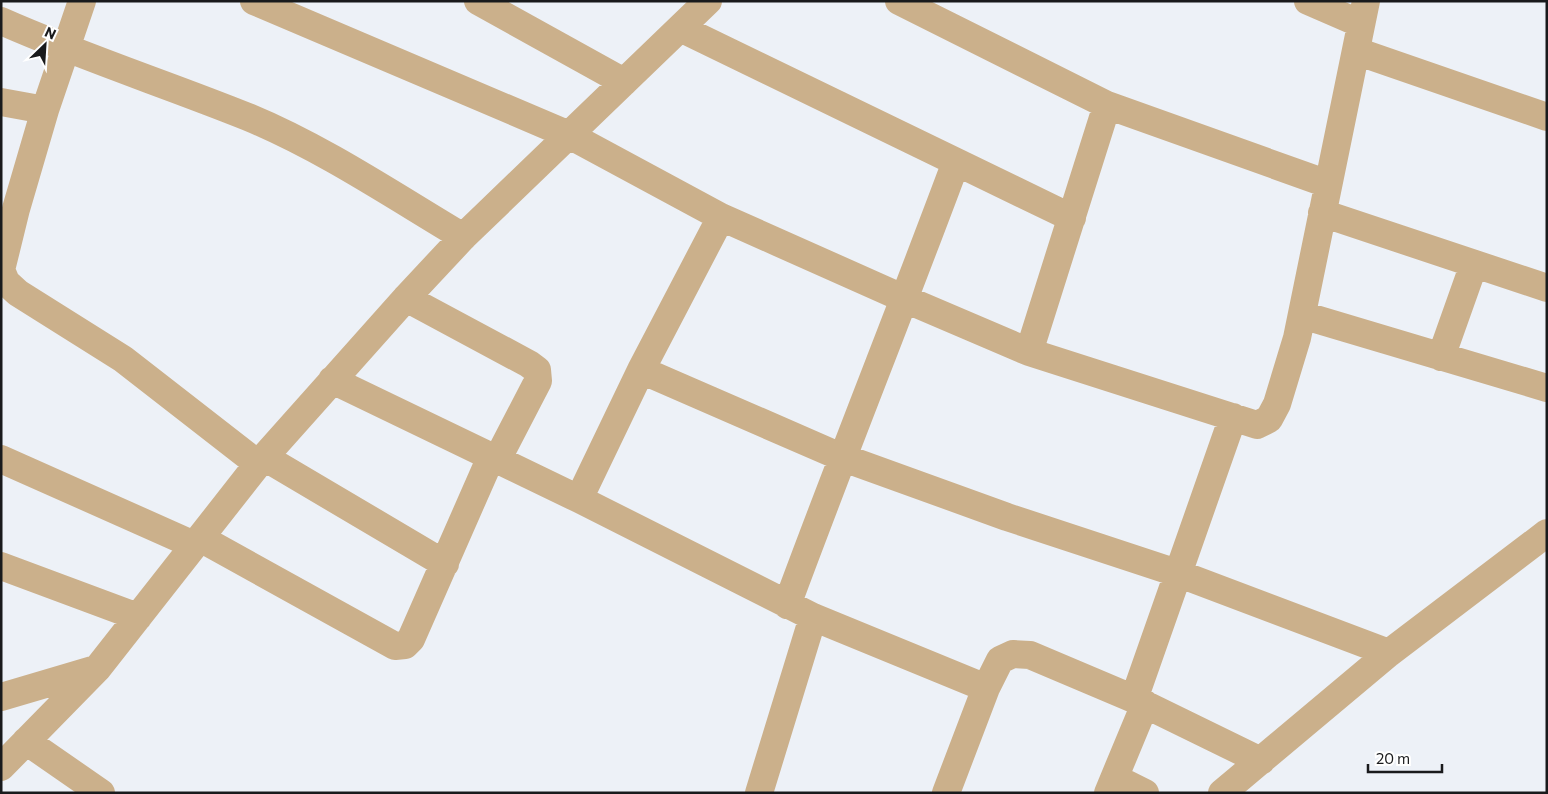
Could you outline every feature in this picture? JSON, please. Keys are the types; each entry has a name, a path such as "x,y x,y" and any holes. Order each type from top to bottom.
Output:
{"street":[{"path":"82,1 45,110 8,206 2,270 6,282 18,293 124,359 261,460 444,564"},
{"path":"254,1 569,135 721,217 905,300 1029,352 1257,425 1269,419 1280,395 1302,315 1363,13 1308,1"},
{"path":"478,1 624,82"},
{"path":"1,767 97,669 261,460 406,298 463,237 708,1"},
{"path":"899,1 1107,105 1328,184"},
{"path":"1,21 65,50 249,118 281,132 463,237"},
{"path":"680,28 1072,218"},
{"path":"1356,51 1547,118"},
{"path":"1,102 45,110"},
{"path":"1029,352 1107,105"},
{"path":"787,605 842,457 905,300 956,162"},
{"path":"1322,213 1547,288"},
{"path":"578,499 641,370 721,217"},
{"path":"1441,357 1474,264"},
{"path":"1,459 197,542 395,646 405,645 411,639 494,459 538,381 537,370 529,364 406,298"},
{"path":"1302,315 1547,388"},
{"path":"641,370 842,457 1006,517 1177,573 1388,653"},
{"path":"332,380 578,499 813,618 986,688"},
{"path":"1145,793 1112,785 1140,701 1177,573 1232,417"},
{"path":"1222,793 1388,653 1547,533"},
{"path":"1,566 138,617"},
{"path":"758,793 813,618"},
{"path":"946,793 986,688 1000,660 1013,654 1030,655 1140,701 1261,761"},
{"path":"1,697 97,669"},
{"path":"26,741 101,793"}]}
